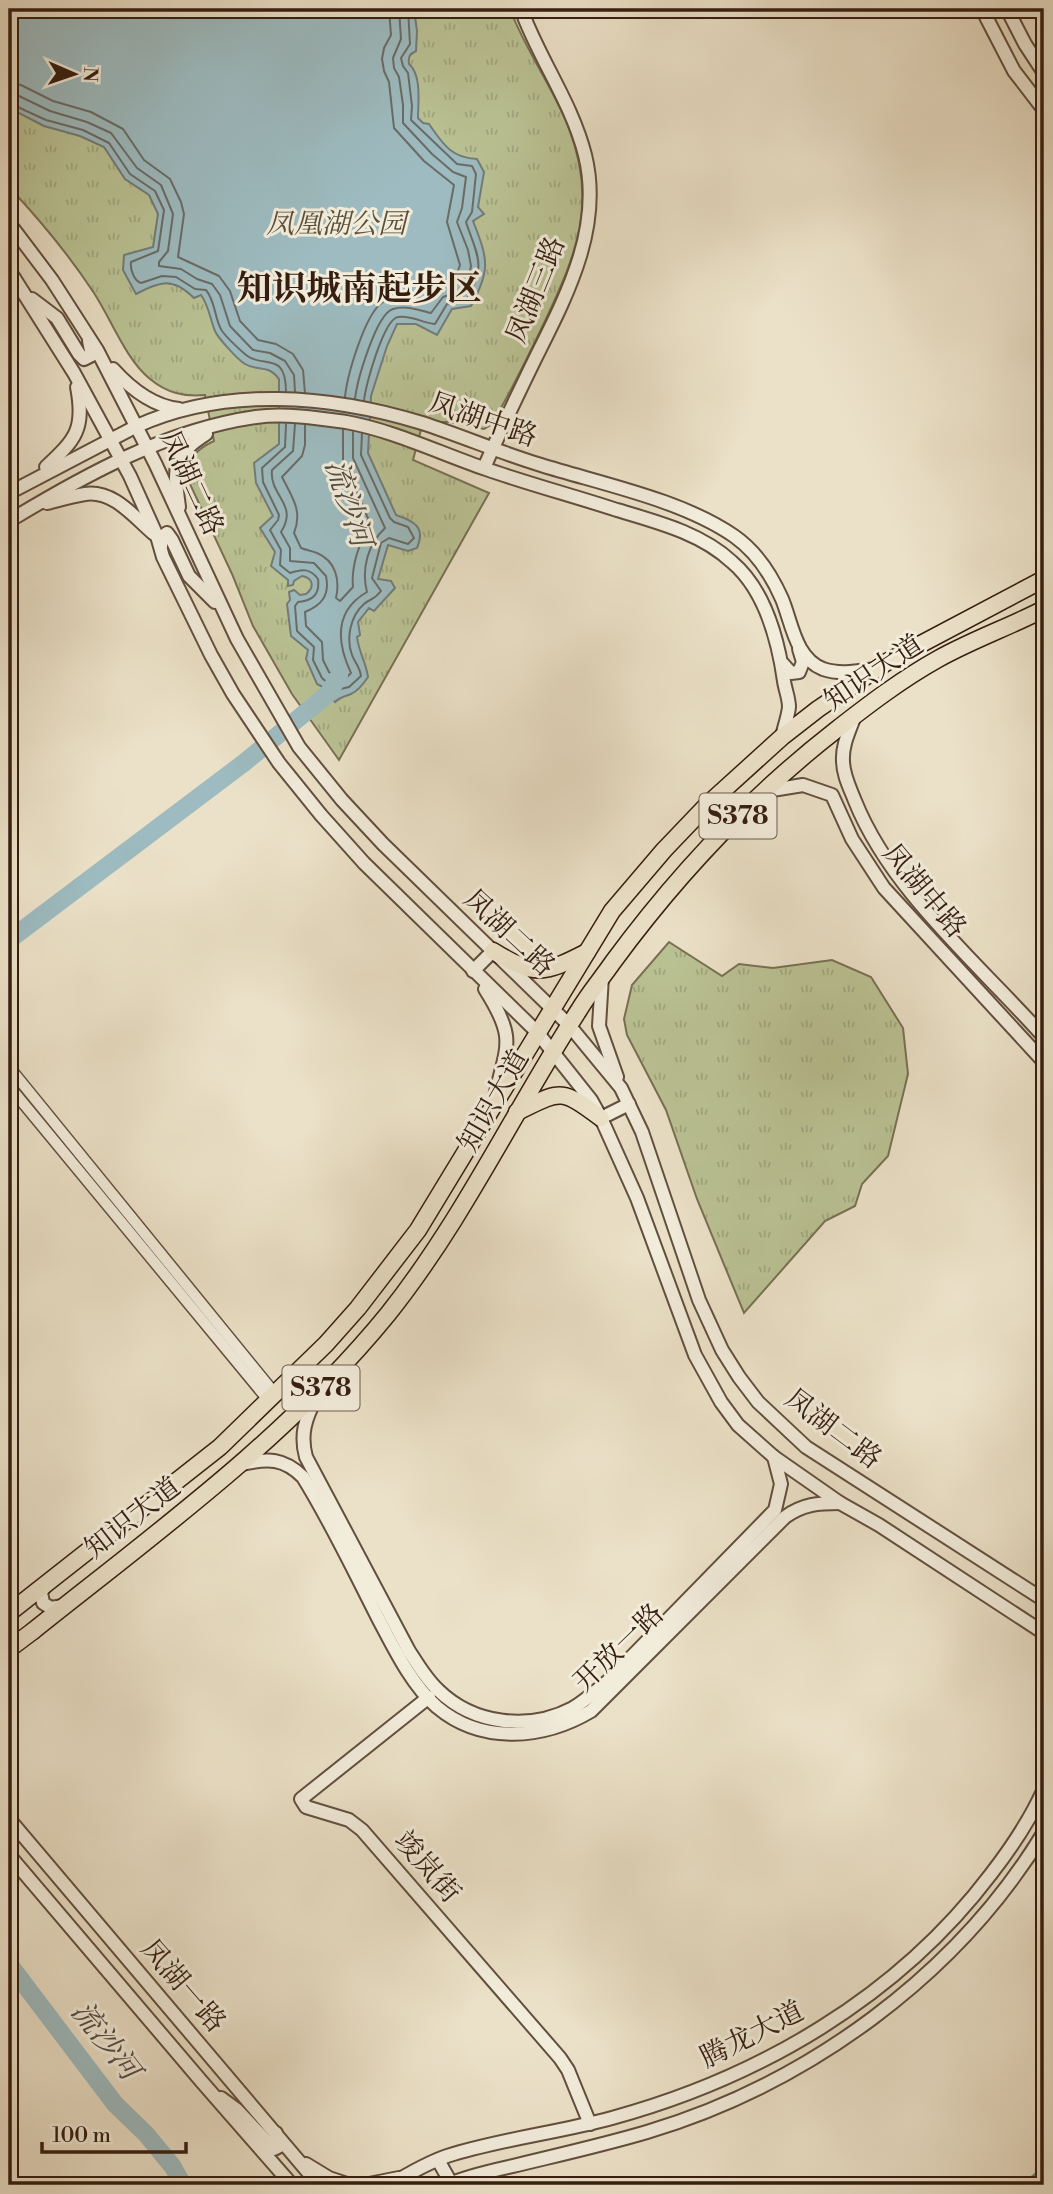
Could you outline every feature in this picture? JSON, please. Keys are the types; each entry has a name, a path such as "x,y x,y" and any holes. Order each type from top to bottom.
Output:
{"main road":[{"name":"知识大道","path":"15,1608 220,1447 326,1344 418,1230 612,911 707,805 782,737 876,669 1044,579"},
{"name":"知识大道","path":"9,1649 242,1464 320,1389 390,1311 447,1232 515,1113 602,977 666,893 762,791 855,715 939,659 1044,609"},
{"path":"493,951 517,966 531,970 554,968 587,952"},
{"path":"515,1113 549,1095 558,1094 576,1100 601,1118"}],"street":[{"name":"凤湖三路","path":"484,468 573,279 582,250 590,200 586,157 580,137 521,9"},
{"path":"982,9 1014,71 1044,110"},
{"path":"1007,9 1044,73"},
{"path":"1013,9 1015,26"},
{"path":"1014,71 1036,61"},
{"name":"凤湖二路","path":"9,223 52,280 97,351 148,447 222,610 299,747 342,800 383,844 569,1025 621,1088 642,1132 711,1328 722,1350 758,1402 806,1447 842,1472 1044,1600"},
{"name":"凤湖二路","path":"9,270 74,373 110,439 211,655 279,763 321,816 364,863 537,1032 591,1100 637,1198 695,1355 721,1402 738,1425 774,1457 840,1503 890,1532 1044,1633"},
{"path":"24,292 57,318 79,354 87,359 92,355 88,335"},
{"path":"97,351 122,379 145,398 175,408 207,404"},
{"path":"32,480 68,447 79,428 81,405 74,373"},
{"name":"凤湖中路","path":"12,492 158,416 207,404 255,398 306,400 377,412 421,423 491,450 691,513 724,530 751,550 764,565 782,599 799,649"},
{"name":"凤湖中路","path":"9,521 120,459 148,447 258,417 303,417 346,422 415,441 484,468 700,539 732,561 751,582 762,601 782,664 789,706 782,737"},
{"path":"182,524 175,473 179,457 192,443 221,425"},
{"path":"12,492 31,508 86,494 98,495 122,505 157,536"},
{"path":"163,557 161,542 167,533 189,576 222,610"},
{"path":"782,664 791,673 799,673 803,662 799,649"},
{"path":"799,649 825,670 845,672 876,669"},
{"name":"凤湖中路","path":"855,715 843,753 844,774 878,848 932,916 1044,1037"},
{"path":"762,791 803,785 832,795 831,788 838,780 848,785"},
{"name":"凤湖中路","path":"832,795 852,839 884,888 1044,1062"},
{"path":"492,1108 507,1046 506,1030 498,1010 473,971 493,951"},
{"path":"602,977 599,1026 621,1088"},
{"path":"9,1067 272,1398"},
{"path":"9,1086 272,1398"},
{"path":"601,1118 629,1104"},
{"name":"开放一路","path":"320,1389 308,1413 302,1434 306,1457 409,1651 425,1676 454,1704 481,1716 509,1723 530,1722 563,1713 594,1694 617,1672 775,1510 781,1484 774,1457"},
{"name":"开放一路","path":"242,1464 277,1460 294,1468 303,1477 396,1651 429,1697 458,1720 492,1732 541,1732 574,1721 591,1711 785,1517 801,1506 840,1503"},
{"path":"47,1583 41,1592 43,1603 51,1608 63,1606"},
{"name":"竣岚街","path":"429,1697 301,1799 306,1807 349,1819 362,1830 560,2058 568,2070 590,2124"},
{"name":"腾龙大道","path":"390,2185 438,2160 471,2150 590,2124 657,2104 760,2062 841,2016 925,1949 977,1894 1023,1830 1044,1789"},
{"name":"凤湖一路","path":"9,1819 319,2185"},
{"name":"腾龙大道","path":"449,2184 673,2124 733,2100 800,2065 871,2019 932,1968 957,1944 1005,1888 1044,1832"},
{"name":"凤湖一路","path":"9,1855 292,2185"},
{"path":"202,2082 236,2109 274,2149 278,2147 276,2133"},
{"path":"297,2157 329,2178 350,2185"},
{"path":"438,2160 449,2184"},
{"path":"270,2161 281,2185"},
{"path":"364,2185 406,2176"}],"green space":[{"name":"凤凰湖公园","path":"9,9 510,9 563,114 578,156 582,181 582,205 574,252 544,323 492,424 484,429 450,422 423,422 413,460 489,493 339,760 292,694 253,626 189,482 189,468 193,457 201,448 214,441 205,395 183,395 169,391 141,371 75,265 9,187"},
{"path":"669,942 722,976 739,964 773,968 832,960 871,977 903,1028 908,1074 888,1156 862,1184 855,1206 825,1221 744,1313 697,1199 666,1110 627,1035 624,1019 632,985"}],"water":[{"path":"9,9 414,9 416,51 410,56 409,64 418,82 418,118 429,124 443,144 454,153 477,159 484,172 478,207 484,214 473,221 482,245 484,273 471,306 452,309 437,335 416,324 397,324 387,346 371,396 368,453 396,515 417,526 420,535 417,548 408,551 388,545 378,579 391,581 395,588 374,611 369,608 358,622 358,643 368,677 356,691 335,702 323,687 317,684 306,659 308,650 291,636 287,604 290,600 289,592 294,590 300,595 306,594 312,586 310,581 302,576 288,586 288,580 271,566 275,552 260,528 273,516 256,483 254,463 279,444 279,379 266,369 245,364 229,349 215,331 201,295 194,298 179,287 166,283 136,294 123,270 124,255 153,247 158,214 149,195 125,179 104,147 80,136 44,126 9,108"},
{"path":"1044,2167 1044,2185 1014,2185 1017,2178 1030,2178"}],"waterway":[{"name":"流沙河","path":"9,940 245,762 328,694 339,676"},
{"name":"流沙河","path":"9,1964 115,2104 146,2134 173,2167 183,2185"}],"district":[{"name":"知识城南起步区","path":"359,289"}]}
